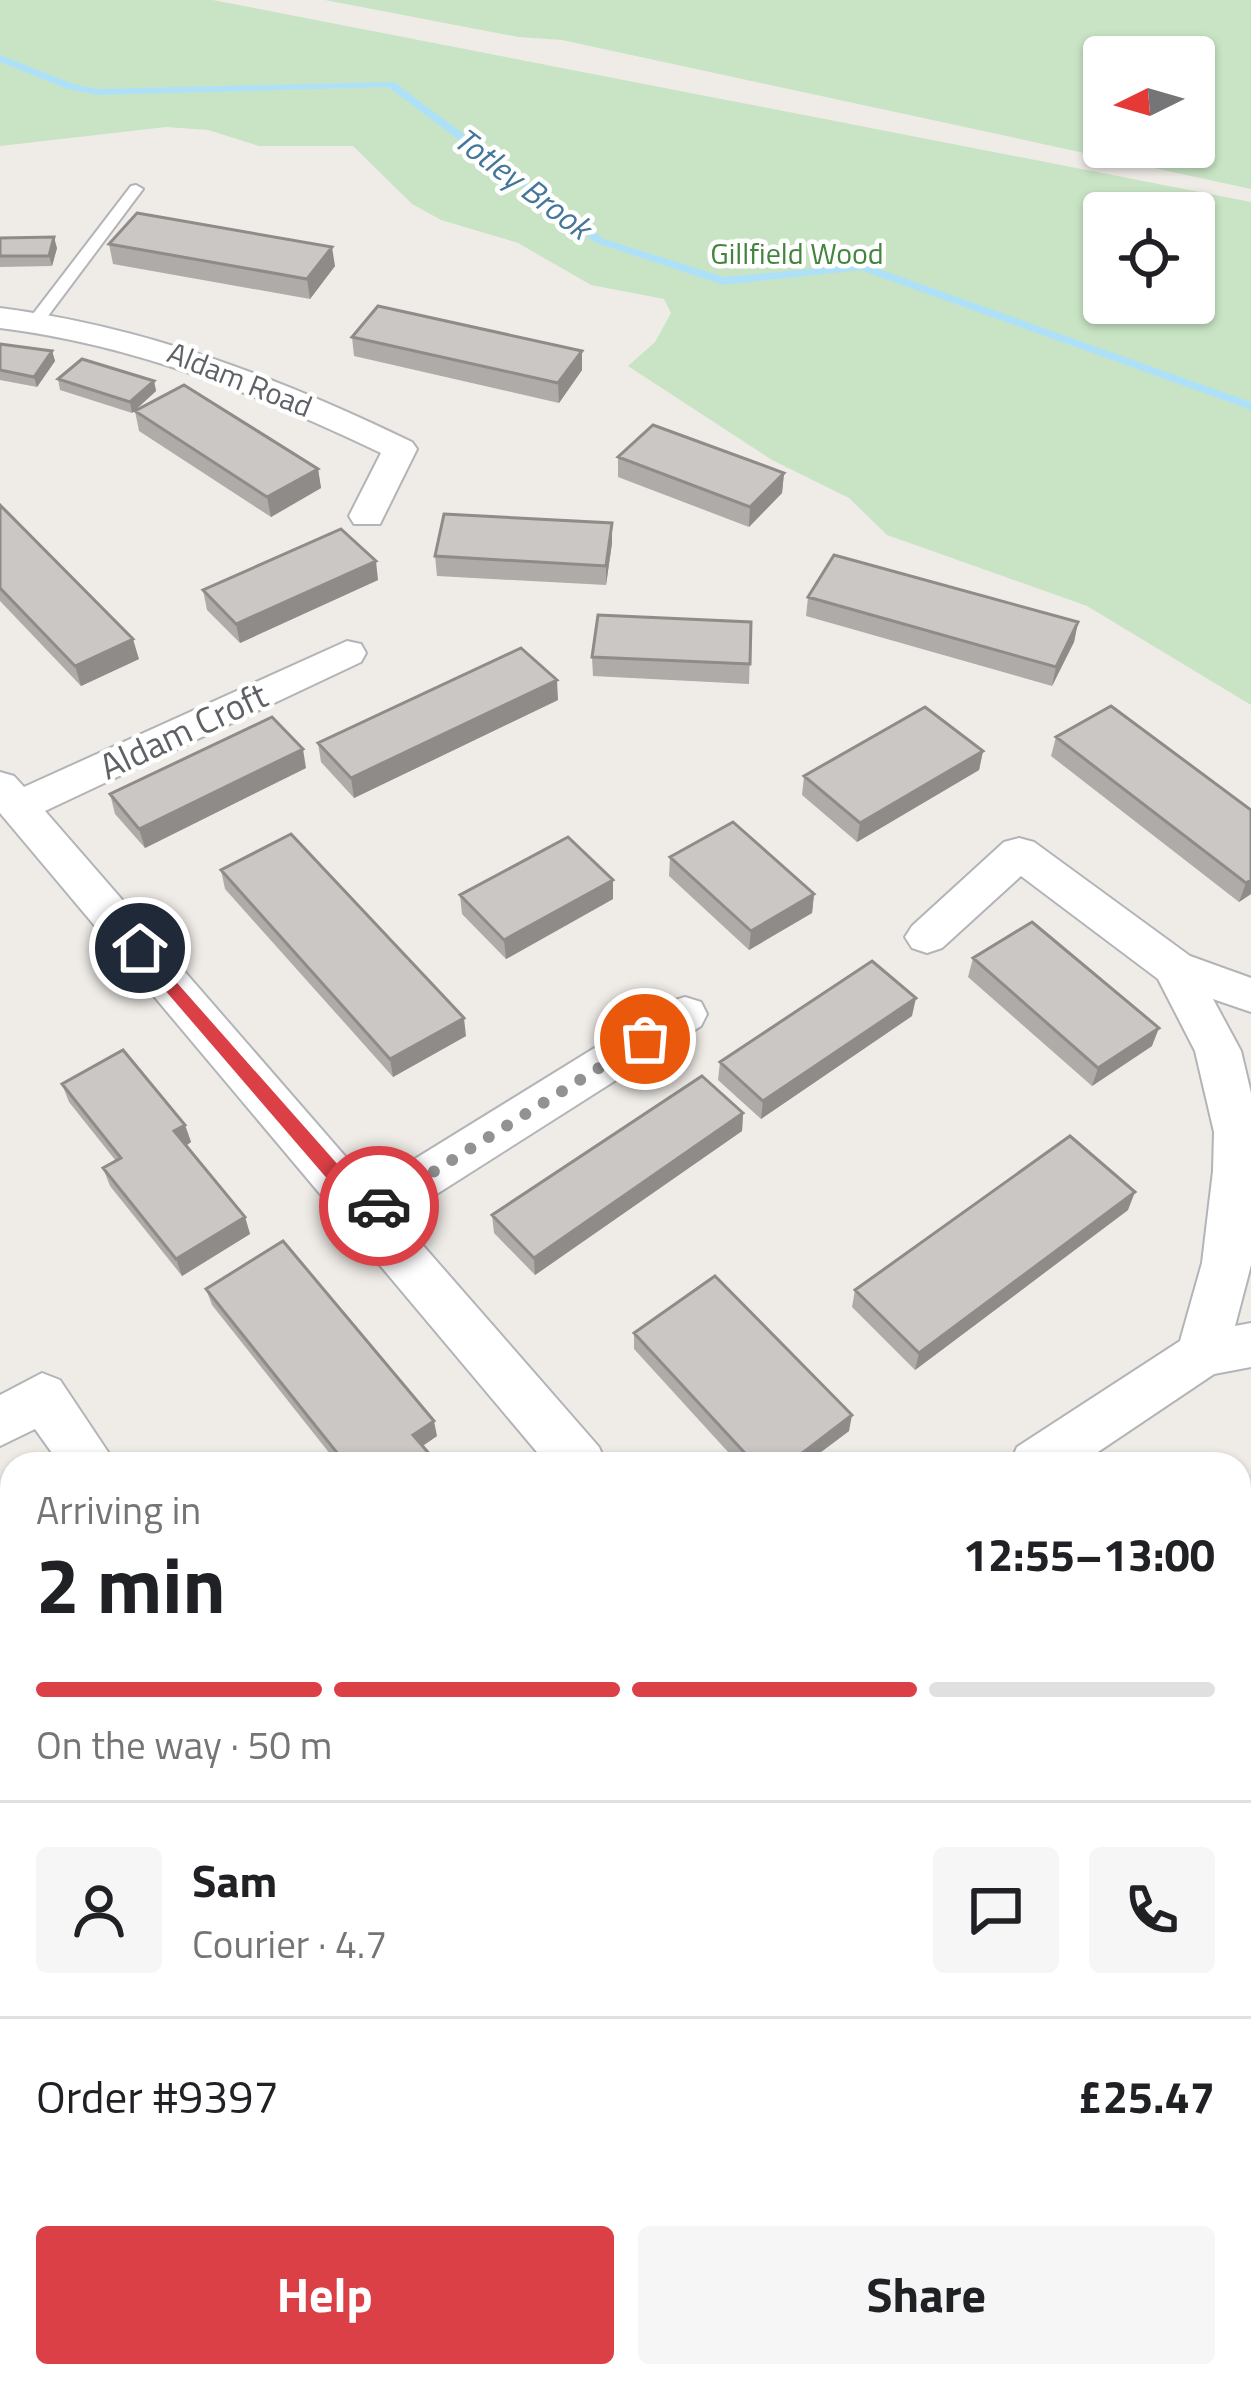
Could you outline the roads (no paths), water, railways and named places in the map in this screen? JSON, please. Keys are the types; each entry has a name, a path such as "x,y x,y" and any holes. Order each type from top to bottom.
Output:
{"street":[{"name":"Aldam Road","path":"0,318 99,331 210,363 400,449 367,516"},
{"name":"Aldam Croft","path":"5,793 347,653"},
{"path":"5,793 570,1452"},
{"path":"927,938 1018,854 1174,968 1251,995"},
{"path":"1056,1452 1227,1349 1237,1132 1218,1051 1174,968"},
{"path":"368,1213 685,1014"},
{"path":"0,1424 42,1396 82,1452"}],"lane":[{"path":"36,321 136,189"}],"waterway":[{"name":"Totley Brook","path":"0,58 71,87 97,92 390,84 600,241 723,281 861,266 1251,406"}],"park label":[{"name":"Gillfield Wood","path":"797,253"}]}
